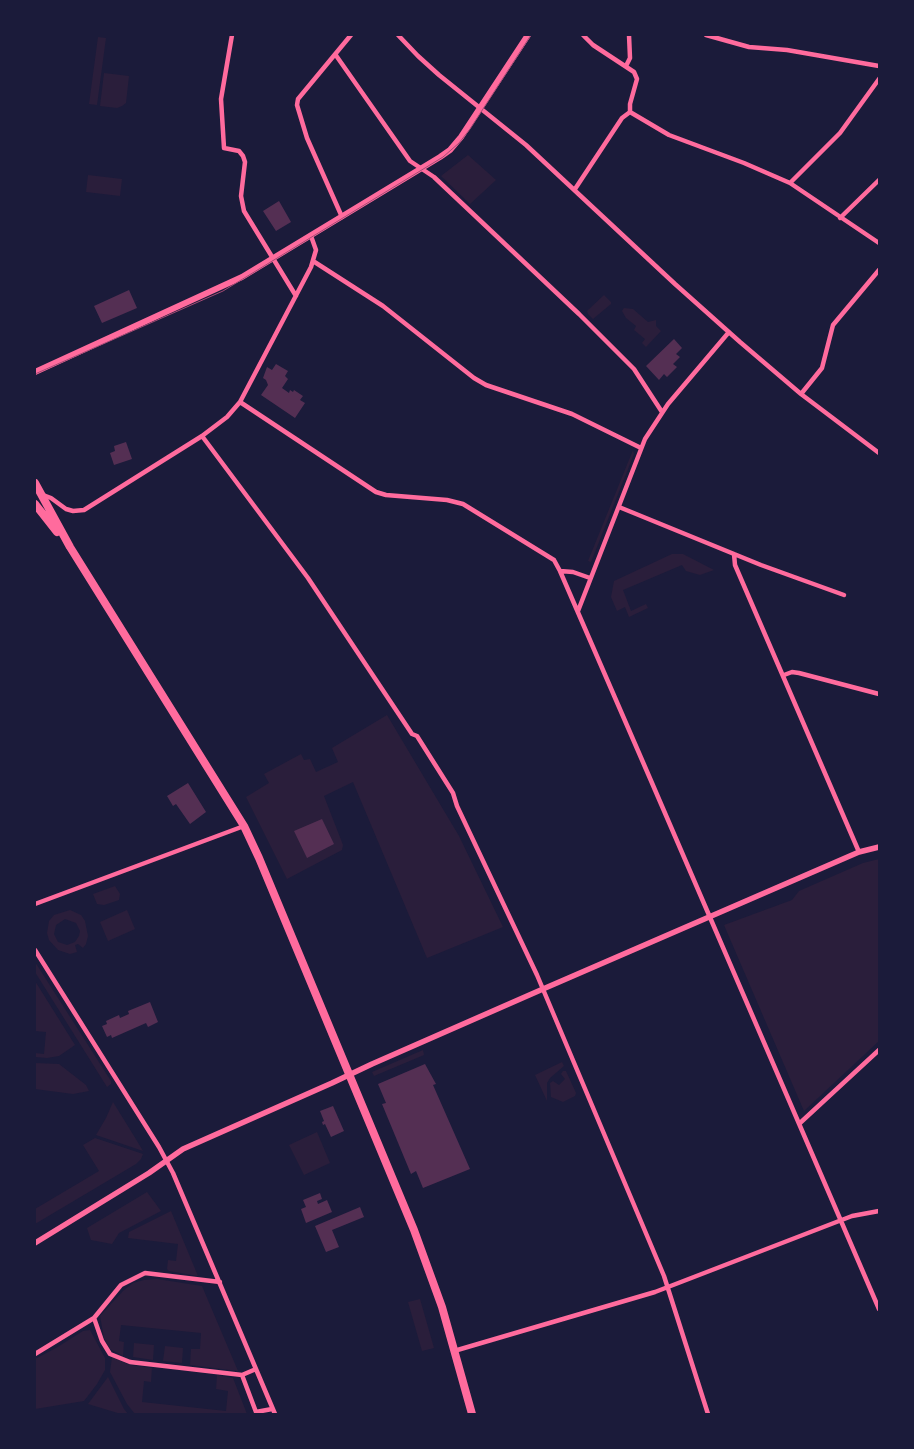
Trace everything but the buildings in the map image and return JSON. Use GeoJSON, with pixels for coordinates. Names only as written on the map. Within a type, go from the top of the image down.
{"type":"FeatureCollection","features":[{"type":"Feature","properties":{"kind":"main road"},"geometry":{"type":"LineString","coordinates":[[35,372],[221,288],[273,259],[450,150],[480,109],[528,35]]}},
{"type":"Feature","properties":{"kind":"main road"},"geometry":{"type":"LineString","coordinates":[[35,483],[70,547],[244,826],[296,943],[414,1230],[442,1307],[472,1414]]}},
{"type":"Feature","properties":{"kind":"main road"},"geometry":{"type":"LineString","coordinates":[[35,504],[70,547]]}},
{"type":"Feature","properties":{"kind":"street"},"geometry":{"type":"LineString","coordinates":[[232,35],[221,99],[224,148],[239,152],[243,156],[245,162],[241,196],[244,211],[296,296]]}},
{"type":"Feature","properties":{"kind":"street"},"geometry":{"type":"LineString","coordinates":[[342,217],[307,138],[297,106],[298,98],[350,35]]}},
{"type":"Feature","properties":{"kind":"street"},"geometry":{"type":"LineString","coordinates":[[398,35],[426,64],[526,145],[729,332],[801,394],[879,453]]}},
{"type":"Feature","properties":{"kind":"street"},"geometry":{"type":"LineString","coordinates":[[583,35],[593,45],[634,72],[637,79],[630,104],[630,112]]}},
{"type":"Feature","properties":{"kind":"street"},"geometry":{"type":"LineString","coordinates":[[626,66],[630,58],[629,35]]}},
{"type":"Feature","properties":{"kind":"street"},"geometry":{"type":"LineString","coordinates":[[706,35],[749,47],[786,50],[879,66]]}},
{"type":"Feature","properties":{"kind":"street"},"geometry":{"type":"LineString","coordinates":[[335,54],[410,161],[434,177],[580,314],[634,369],[662,412]]}},
{"type":"Feature","properties":{"kind":"street"},"geometry":{"type":"LineString","coordinates":[[790,183],[840,134],[879,79]]}},
{"type":"Feature","properties":{"kind":"street"},"geometry":{"type":"LineString","coordinates":[[575,189],[622,118],[630,112]]}},
{"type":"Feature","properties":{"kind":"street"},"geometry":{"type":"LineString","coordinates":[[630,112],[669,135],[744,163],[790,183],[879,243]]}},
{"type":"Feature","properties":{"kind":"street"},"geometry":{"type":"LineString","coordinates":[[840,218],[879,180]]}},
{"type":"Feature","properties":{"kind":"street"},"geometry":{"type":"LineString","coordinates":[[41,495],[51,498],[66,509],[73,511],[84,510],[202,436],[227,418],[240,402],[314,261],[316,250],[310,236]]}},
{"type":"Feature","properties":{"kind":"street"},"geometry":{"type":"LineString","coordinates":[[314,261],[383,306],[474,378],[486,385],[586,420],[641,448]]}},
{"type":"Feature","properties":{"kind":"street"},"geometry":{"type":"LineString","coordinates":[[801,394],[822,368],[833,325],[879,270]]}},
{"type":"Feature","properties":{"kind":"street"},"geometry":{"type":"LineString","coordinates":[[578,611],[641,448],[662,412],[729,332]]}},
{"type":"Feature","properties":{"kind":"street"},"geometry":{"type":"LineString","coordinates":[[240,402],[376,492],[386,495],[447,500],[463,504],[554,560],[578,611],[879,1309]]}},
{"type":"Feature","properties":{"kind":"street"},"geometry":{"type":"LineString","coordinates":[[202,436],[308,578],[412,734],[416,736],[454,793],[457,806],[543,989],[669,1287],[708,1414]]}},
{"type":"Feature","properties":{"kind":"street"},"geometry":{"type":"LineString","coordinates":[[619,507],[734,554],[844,595]]}},
{"type":"Feature","properties":{"kind":"street"},"geometry":{"type":"LineString","coordinates":[[734,554],[735,565],[859,852]]}},
{"type":"Feature","properties":{"kind":"street"},"geometry":{"type":"LineString","coordinates":[[560,571],[573,572],[590,578]]}},
{"type":"Feature","properties":{"kind":"street"},"geometry":{"type":"LineString","coordinates":[[784,675],[792,672],[799,673],[879,694]]}},
{"type":"Feature","properties":{"kind":"street"},"geometry":{"type":"LineString","coordinates":[[35,904],[244,826]]}},
{"type":"Feature","properties":{"kind":"street"},"geometry":{"type":"LineString","coordinates":[[35,1242],[150,1172],[184,1149],[543,989],[859,852],[879,847]]}},
{"type":"Feature","properties":{"kind":"street"},"geometry":{"type":"LineString","coordinates":[[35,950],[166,1160],[220,1282],[275,1414]]}},
{"type":"Feature","properties":{"kind":"street"},"geometry":{"type":"LineString","coordinates":[[800,1123],[879,1050]]}},
{"type":"Feature","properties":{"kind":"street"},"geometry":{"type":"LineString","coordinates":[[454,1351],[669,1287],[842,1220],[856,1215],[879,1211]]}},
{"type":"Feature","properties":{"kind":"street"},"geometry":{"type":"LineString","coordinates":[[35,1354],[94,1318],[121,1285],[146,1273],[220,1282]]}},
{"type":"Feature","properties":{"kind":"street"},"geometry":{"type":"LineString","coordinates":[[94,1318],[102,1341],[110,1354],[130,1362],[242,1374],[256,1369]]}},
{"type":"Feature","properties":{"kind":"street"},"geometry":{"type":"LineString","coordinates":[[242,1374],[256,1412],[272,1409]]}},
{"type":"Feature","properties":{"kind":"shaded area"},"geometry":{"type":"Polygon","coordinates":[[[98,37],[106,38],[97,105],[89,104],[98,37]]]}},
{"type":"Feature","properties":{"kind":"shaded area"},"geometry":{"type":"Polygon","coordinates":[[[104,73],[129,76],[126,103],[122,106],[117,108],[100,106],[104,73]]]}},
{"type":"Feature","properties":{"kind":"shaded area"},"geometry":{"type":"Polygon","coordinates":[[[468,155],[496,180],[470,204],[441,176],[468,155]]]}},
{"type":"Feature","properties":{"kind":"shaded area"},"geometry":{"type":"Polygon","coordinates":[[[88,175],[122,179],[120,196],[86,192],[88,175]]]}},
{"type":"Feature","properties":{"kind":"shaded area"},"geometry":{"type":"Polygon","coordinates":[[[604,295],[611,304],[593,319],[587,311],[604,295]]]}},
{"type":"Feature","properties":{"kind":"shaded area"},"geometry":{"type":"Polygon","coordinates":[[[624,308],[633,309],[648,322],[656,320],[656,326],[661,331],[646,347],[642,343],[645,339],[634,330],[636,326],[626,318],[622,311],[624,308]]]}},
{"type":"Feature","properties":{"kind":"shaded area"},"geometry":{"type":"Polygon","coordinates":[[[633,450],[634,454],[591,562],[588,561],[633,450]]]}},
{"type":"Feature","properties":{"kind":"shaded area"},"geometry":{"type":"Polygon","coordinates":[[[672,554],[683,554],[714,570],[700,575],[686,571],[682,565],[623,590],[631,611],[646,604],[648,608],[629,617],[625,607],[617,611],[611,597],[614,581],[672,554]]]}},
{"type":"Feature","properties":{"kind":"shaded area"},"geometry":{"type":"Polygon","coordinates":[[[387,715],[459,836],[503,927],[427,958],[353,782],[324,796],[343,845],[342,850],[287,879],[246,797],[269,783],[264,774],[301,754],[304,760],[310,759],[316,772],[338,762],[332,748],[387,715]]]}},
{"type":"Feature","properties":{"kind":"shaded area"},"geometry":{"type":"Polygon","coordinates":[[[879,859],[879,1041],[804,1111],[724,925],[792,900],[799,891],[863,863],[879,859]]]}},
{"type":"Feature","properties":{"kind":"shaded area"},"geometry":{"type":"Polygon","coordinates":[[[115,886],[120,894],[119,900],[104,905],[97,904],[93,894],[115,886]]]}},
{"type":"Feature","properties":{"kind":"shaded area"},"geometry":{"type":"Polygon","coordinates":[[[70,910],[81,915],[85,921],[88,936],[83,948],[78,944],[75,945],[77,952],[70,954],[58,950],[49,940],[47,933],[49,921],[54,915],[70,910]],[[65,919],[56,925],[54,934],[58,942],[67,945],[75,942],[80,931],[76,923],[65,919]]]}},
{"type":"Feature","properties":{"kind":"shaded area"},"geometry":{"type":"Polygon","coordinates":[[[127,910],[135,929],[108,941],[100,922],[127,910]]]}},
{"type":"Feature","properties":{"kind":"shaded area"},"geometry":{"type":"Polygon","coordinates":[[[35,962],[111,1081],[111,1084],[107,1087],[35,972],[35,962]]]}},
{"type":"Feature","properties":{"kind":"shaded area"},"geometry":{"type":"Polygon","coordinates":[[[35,981],[75,1045],[59,1056],[35,1057],[35,1053],[44,1054],[46,1032],[35,1031],[35,981]]]}},
{"type":"Feature","properties":{"kind":"shaded area"},"geometry":{"type":"Polygon","coordinates":[[[423,1050],[424,1055],[374,1076],[372,1072],[423,1050]]]}},
{"type":"Feature","properties":{"kind":"shaded area"},"geometry":{"type":"Polygon","coordinates":[[[562,1062],[564,1066],[547,1083],[547,1101],[535,1075],[562,1062]]]}},
{"type":"Feature","properties":{"kind":"shaded area"},"geometry":{"type":"Polygon","coordinates":[[[35,1063],[59,1064],[86,1085],[89,1091],[73,1094],[35,1089],[35,1063]]]}},
{"type":"Feature","properties":{"kind":"shaded area"},"geometry":{"type":"Polygon","coordinates":[[[563,1071],[566,1071],[576,1093],[575,1096],[563,1102],[551,1097],[550,1083],[553,1081],[559,1085],[565,1079],[561,1074],[563,1071]]]}},
{"type":"Feature","properties":{"kind":"shaded area"},"geometry":{"type":"Polygon","coordinates":[[[113,1102],[143,1151],[96,1135],[113,1102]]]}},
{"type":"Feature","properties":{"kind":"shaded area"},"geometry":{"type":"Polygon","coordinates":[[[317,1132],[330,1163],[304,1175],[289,1145],[317,1132]]]}},
{"type":"Feature","properties":{"kind":"shaded area"},"geometry":{"type":"Polygon","coordinates":[[[95,1138],[143,1154],[136,1164],[35,1224],[35,1209],[99,1171],[83,1145],[95,1138]]]}},
{"type":"Feature","properties":{"kind":"shaded area"},"geometry":{"type":"Polygon","coordinates":[[[147,1192],[161,1211],[119,1233],[112,1244],[91,1240],[87,1228],[147,1192]]]}},
{"type":"Feature","properties":{"kind":"shaded area"},"geometry":{"type":"Polygon","coordinates":[[[171,1211],[198,1276],[169,1271],[167,1269],[168,1260],[176,1261],[178,1244],[128,1238],[129,1232],[171,1211]]]}},
{"type":"Feature","properties":{"kind":"shaded area"},"geometry":{"type":"Polygon","coordinates":[[[157,1279],[202,1286],[238,1371],[190,1365],[191,1349],[200,1349],[201,1333],[121,1325],[119,1341],[124,1342],[123,1356],[110,1349],[104,1338],[100,1316],[133,1283],[157,1279]]]}},
{"type":"Feature","properties":{"kind":"shaded area"},"geometry":{"type":"Polygon","coordinates":[[[420,1299],[434,1348],[422,1351],[408,1302],[420,1299]]]}},
{"type":"Feature","properties":{"kind":"shaded area"},"geometry":{"type":"Polygon","coordinates":[[[90,1330],[105,1358],[105,1370],[97,1384],[84,1401],[35,1409],[35,1359],[83,1331],[90,1330]]]}},
{"type":"Feature","properties":{"kind":"shaded area"},"geometry":{"type":"Polygon","coordinates":[[[134,1343],[154,1345],[153,1360],[133,1357],[134,1343]]]}},
{"type":"Feature","properties":{"kind":"shaded area"},"geometry":{"type":"Polygon","coordinates":[[[165,1346],[183,1348],[182,1363],[163,1361],[165,1346]]]}},
{"type":"Feature","properties":{"kind":"shaded area"},"geometry":{"type":"Polygon","coordinates":[[[112,1357],[130,1365],[152,1368],[151,1382],[144,1381],[142,1402],[226,1411],[228,1391],[216,1389],[217,1375],[233,1378],[247,1414],[135,1414],[127,1404],[110,1372],[112,1357]]]}},
{"type":"Feature","properties":{"kind":"shaded area"},"geometry":{"type":"Polygon","coordinates":[[[108,1377],[128,1414],[121,1414],[88,1404],[108,1377]]]}},
{"type":"Feature","properties":{"kind":"tram line"},"geometry":{"type":"LineString","coordinates":[[35,374],[223,291],[443,157],[459,143],[470,129],[531,35]]}}]}
